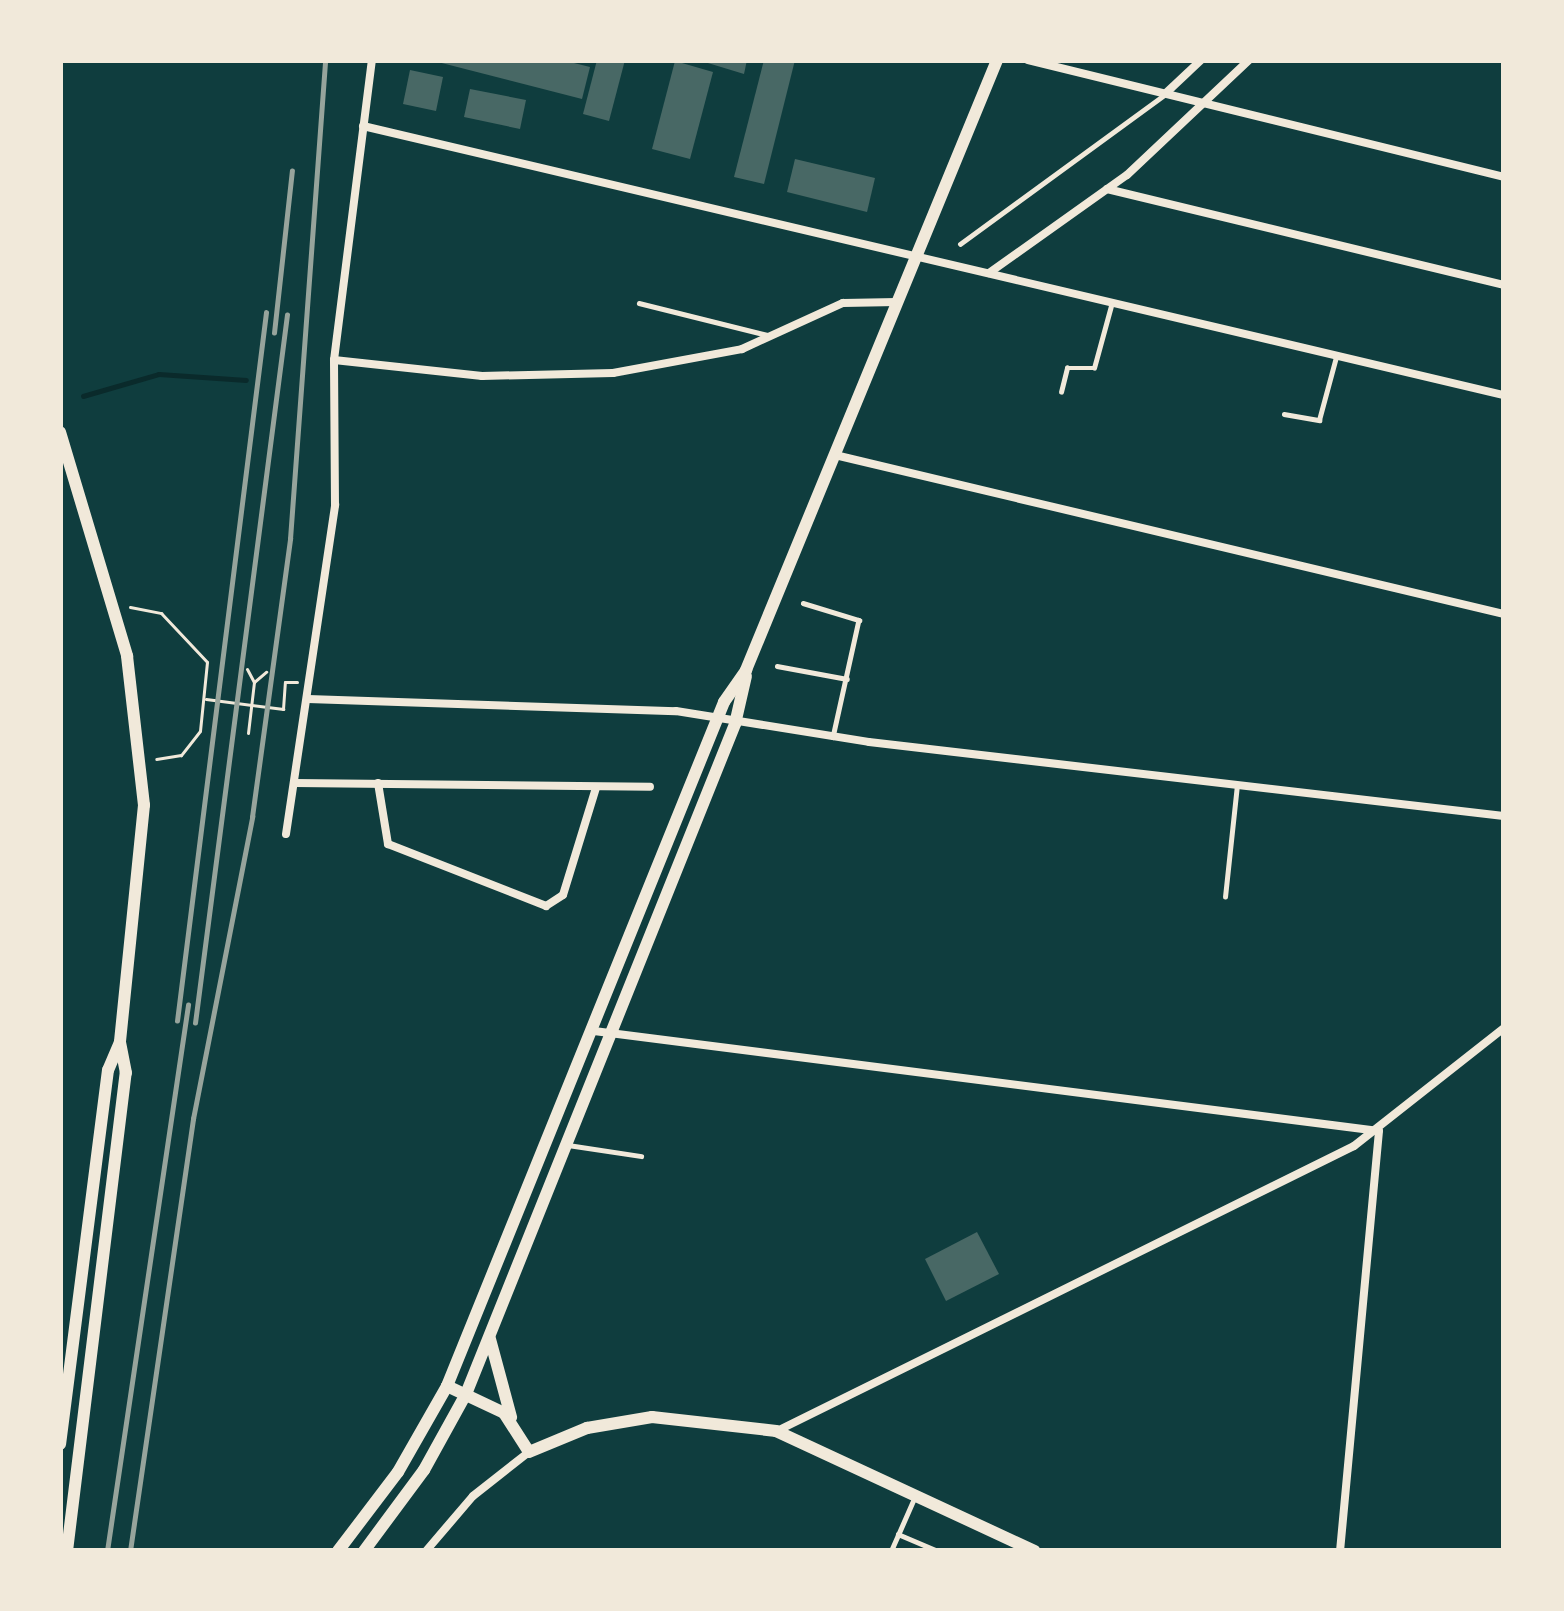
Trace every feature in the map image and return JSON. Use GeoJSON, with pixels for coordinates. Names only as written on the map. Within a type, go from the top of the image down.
{"type":"FeatureCollection","features":[{"type":"Feature","properties":{"kind":"main road"},"geometry":{"type":"LineString","coordinates":[[338,1551],[398,1472],[446,1387],[717,720],[746,670],[997,60]]}},
{"type":"Feature","properties":{"kind":"main road"},"geometry":{"type":"LineString","coordinates":[[60,432],[116,605],[141,763],[139,891],[120,1042],[108,1070],[60,1444]]}},
{"type":"Feature","properties":{"kind":"main road"},"geometry":{"type":"LineString","coordinates":[[364,1551],[424,1470],[466,1394],[735,724],[746,670]]}},
{"type":"Feature","properties":{"kind":"main road"},"geometry":{"type":"LineString","coordinates":[[67,1551],[126,1073],[120,1042]]}},
{"type":"Feature","properties":{"kind":"main road"},"geometry":{"type":"LineString","coordinates":[[489,1337],[513,1424],[529,1452],[587,1428],[652,1417],[776,1431],[1036,1551]]}},
{"type":"Feature","properties":{"kind":"main road"},"geometry":{"type":"LineString","coordinates":[[446,1387],[513,1424]]}},
{"type":"Feature","properties":{"kind":"street"},"geometry":{"type":"LineString","coordinates":[[286,834],[335,505],[334,361],[372,60]]}},
{"type":"Feature","properties":{"kind":"street"},"geometry":{"type":"LineString","coordinates":[[1028,60],[1504,177]]}},
{"type":"Feature","properties":{"kind":"street"},"geometry":{"type":"LineString","coordinates":[[1165,94],[1201,60]]}},
{"type":"Feature","properties":{"kind":"street"},"geometry":{"type":"LineString","coordinates":[[989,274],[1108,189],[1208,104],[1249,60]]}},
{"type":"Feature","properties":{"kind":"street"},"geometry":{"type":"LineString","coordinates":[[363,126],[1504,395]]}},
{"type":"Feature","properties":{"kind":"street"},"geometry":{"type":"LineString","coordinates":[[1108,189],[1504,285]]}},
{"type":"Feature","properties":{"kind":"street"},"geometry":{"type":"LineString","coordinates":[[334,361],[576,377],[656,369],[770,336],[829,307],[897,302]]}},
{"type":"Feature","properties":{"kind":"street"},"geometry":{"type":"LineString","coordinates":[[834,455],[1504,614]]}},
{"type":"Feature","properties":{"kind":"street"},"geometry":{"type":"LineString","coordinates":[[308,699],[676,711],[833,737],[1504,817]]}},
{"type":"Feature","properties":{"kind":"street"},"geometry":{"type":"LineString","coordinates":[[295,783],[650,787]]}},
{"type":"Feature","properties":{"kind":"street"},"geometry":{"type":"LineString","coordinates":[[378,783],[388,844],[546,906],[563,896],[596,788]]}},
{"type":"Feature","properties":{"kind":"street"},"geometry":{"type":"LineString","coordinates":[[776,1431],[1379,1131],[1504,1028]]}},
{"type":"Feature","properties":{"kind":"street"},"geometry":{"type":"LineString","coordinates":[[594,1031],[1379,1131]]}},
{"type":"Feature","properties":{"kind":"street"},"geometry":{"type":"LineString","coordinates":[[1340,1551],[1379,1131]]}},
{"type":"Feature","properties":{"kind":"street"},"geometry":{"type":"LineString","coordinates":[[426,1551],[472,1496],[529,1452]]}},
{"type":"Feature","properties":{"kind":"lane"},"geometry":{"type":"LineString","coordinates":[[960,244],[1165,94]]}},
{"type":"Feature","properties":{"kind":"lane"},"geometry":{"type":"LineString","coordinates":[[1061,392],[1067,368],[1094,368],[1112,302]]}},
{"type":"Feature","properties":{"kind":"lane"},"geometry":{"type":"LineString","coordinates":[[639,303],[770,336]]}},
{"type":"Feature","properties":{"kind":"lane"},"geometry":{"type":"LineString","coordinates":[[1284,414],[1319,420],[1336,355]]}},
{"type":"Feature","properties":{"kind":"lane"},"geometry":{"type":"LineString","coordinates":[[802,603],[859,620],[833,737]]}},
{"type":"Feature","properties":{"kind":"lane"},"geometry":{"type":"LineString","coordinates":[[778,666],[847,679]]}},
{"type":"Feature","properties":{"kind":"lane"},"geometry":{"type":"LineString","coordinates":[[1226,897],[1237,785]]}},
{"type":"Feature","properties":{"kind":"lane"},"geometry":{"type":"LineString","coordinates":[[568,1145],[641,1156]]}},
{"type":"Feature","properties":{"kind":"lane"},"geometry":{"type":"LineString","coordinates":[[891,1551],[916,1496]]}},
{"type":"Feature","properties":{"kind":"lane"},"geometry":{"type":"LineString","coordinates":[[898,1534],[938,1551]]}},
{"type":"Feature","properties":{"kind":"path"},"geometry":{"type":"LineString","coordinates":[[116,605],[160,613],[207,662],[200,731],[181,754],[141,763]]}},
{"type":"Feature","properties":{"kind":"path"},"geometry":{"type":"LineString","coordinates":[[247,669],[254,682],[248,734]]}},
{"type":"Feature","properties":{"kind":"path"},"geometry":{"type":"LineString","coordinates":[[254,682],[266,672]]}},
{"type":"Feature","properties":{"kind":"path"},"geometry":{"type":"LineString","coordinates":[[205,698],[283,709],[285,682]]}},
{"type":"Feature","properties":{"kind":"building"},"geometry":{"type":"Polygon","coordinates":[[[430,60],[562,60],[590,67],[582,99],[430,60]]]}},
{"type":"Feature","properties":{"kind":"building"},"geometry":{"type":"Polygon","coordinates":[[[597,60],[625,60],[609,121],[583,114],[597,60]]]}},
{"type":"Feature","properties":{"kind":"building"},"geometry":{"type":"Polygon","coordinates":[[[698,60],[747,60],[744,74],[698,60]]]}},
{"type":"Feature","properties":{"kind":"building"},"geometry":{"type":"Polygon","coordinates":[[[764,60],[795,60],[764,184],[734,177],[764,60]]]}},
{"type":"Feature","properties":{"kind":"building"},"geometry":{"type":"Polygon","coordinates":[[[675,61],[713,72],[690,159],[652,149],[675,61]]]}},
{"type":"Feature","properties":{"kind":"building"},"geometry":{"type":"Polygon","coordinates":[[[410,70],[443,77],[436,111],[403,104],[410,70]]]}},
{"type":"Feature","properties":{"kind":"building"},"geometry":{"type":"Polygon","coordinates":[[[470,89],[526,100],[520,129],[464,117],[470,89]]]}},
{"type":"Feature","properties":{"kind":"building"},"geometry":{"type":"Polygon","coordinates":[[[795,159],[875,178],[867,212],[787,192],[795,159]]]}},
{"type":"Feature","properties":{"kind":"building"},"geometry":{"type":"Polygon","coordinates":[[[977,1232],[999,1274],[946,1301],[925,1259],[977,1232]]]}},
{"type":"Feature","properties":{"kind":"waterway"},"geometry":{"type":"LineString","coordinates":[[83,396],[159,374],[246,380]]}},
{"type":"Feature","properties":{"kind":"railway"},"geometry":{"type":"LineString","coordinates":[[130,1551],[193,1119],[252,817],[290,539],[325,60]]}},
{"type":"Feature","properties":{"kind":"railway"},"geometry":{"type":"LineString","coordinates":[[274,333],[292,171]]}},
{"type":"Feature","properties":{"kind":"railway"},"geometry":{"type":"LineString","coordinates":[[177,1021],[266,313]]}},
{"type":"Feature","properties":{"kind":"railway"},"geometry":{"type":"LineString","coordinates":[[195,1023],[287,315]]}},
{"type":"Feature","properties":{"kind":"railway"},"geometry":{"type":"LineString","coordinates":[[107,1551],[188,1005]]}}]}
